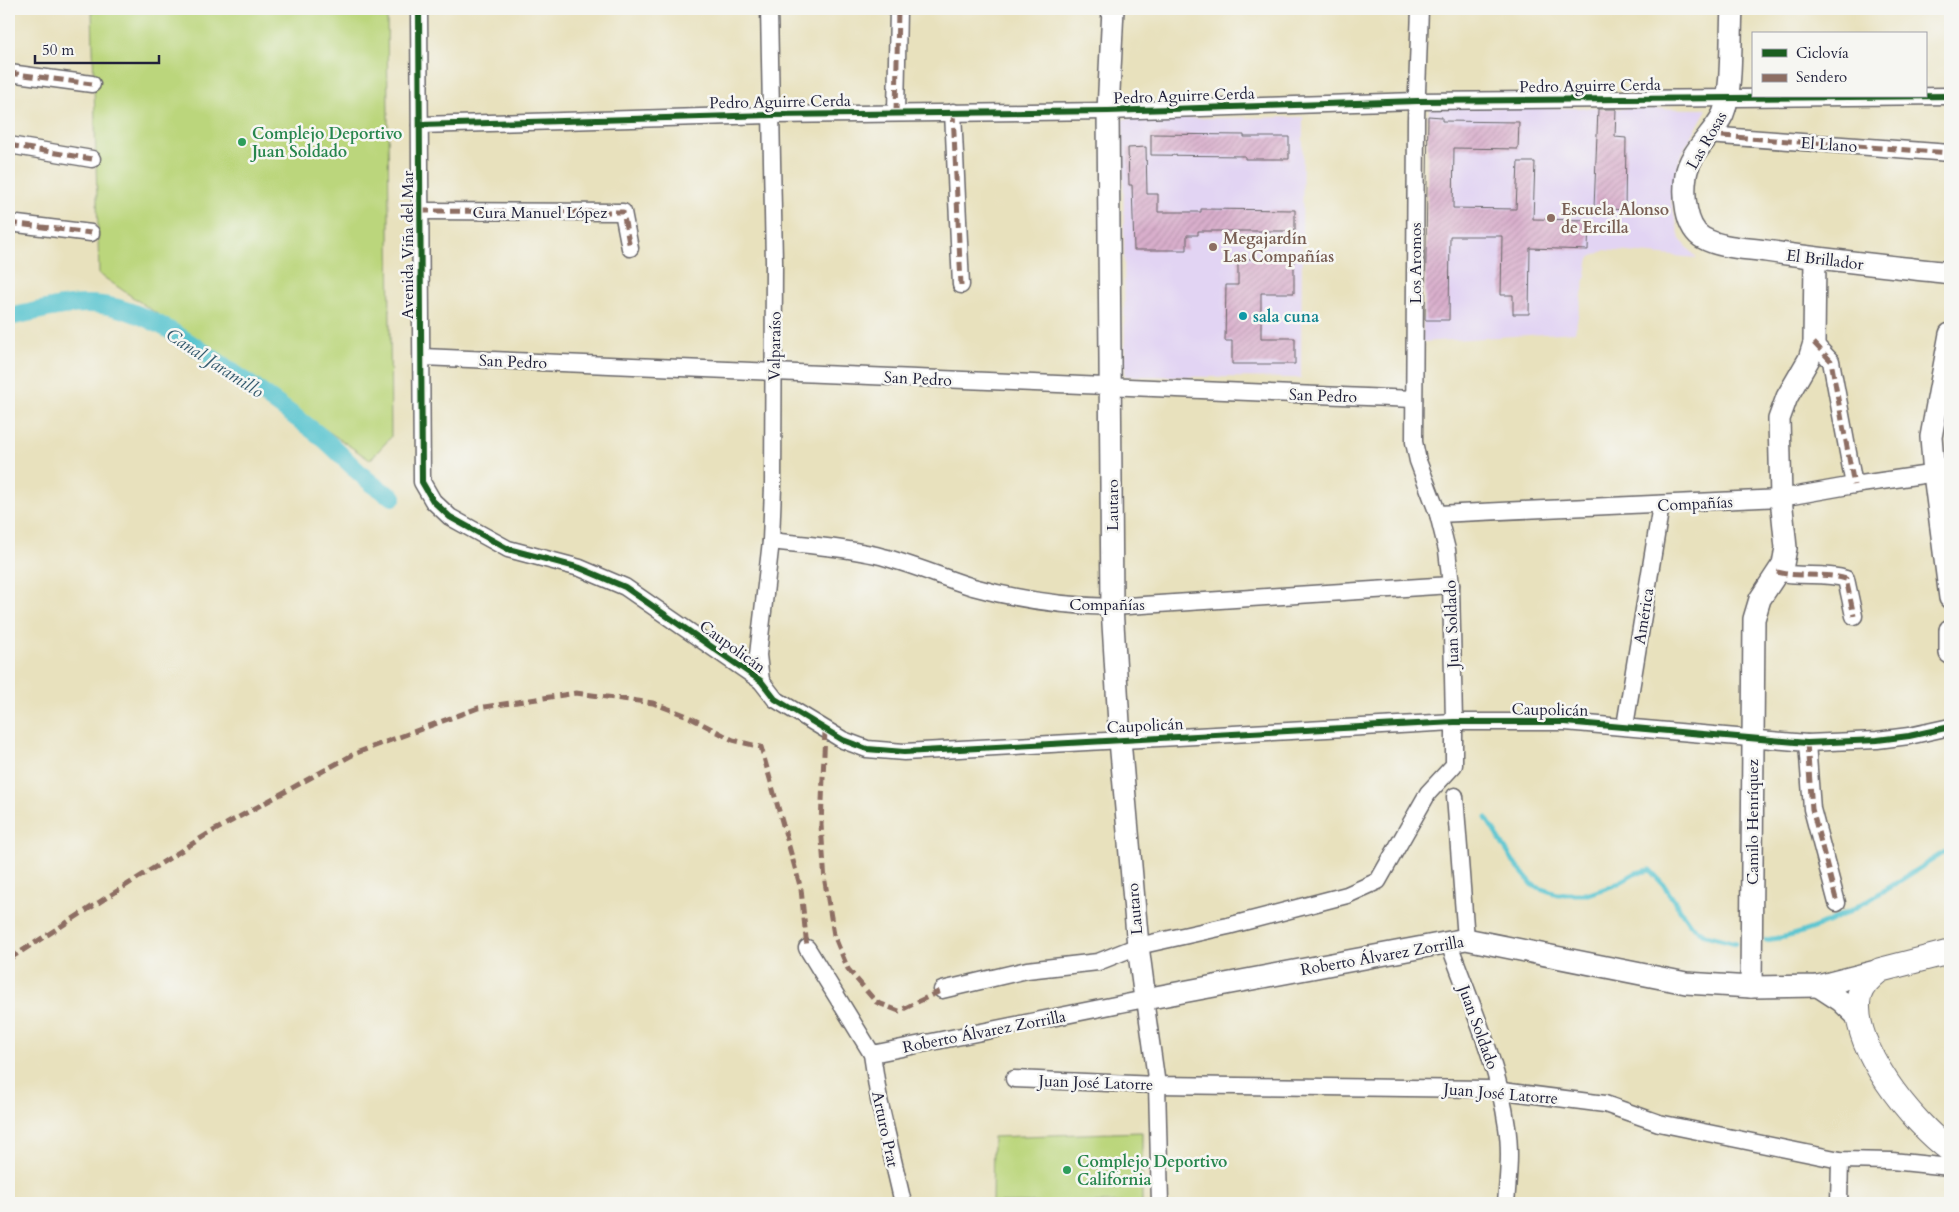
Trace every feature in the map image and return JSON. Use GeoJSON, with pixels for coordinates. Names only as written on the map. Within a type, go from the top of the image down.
{"type":"FeatureCollection","features":[{"type":"Feature","properties":{"kind":"main road","name":"Roberto Álvarez Zorrilla"},"geometry":{"type":"LineString","coordinates":[[1880,970],[1950,952]]}},
{"type":"Feature","properties":{"kind":"main road"},"geometry":{"type":"LineString","coordinates":[[1880,970],[1871,976],[1862,988],[1859,996],[1858,1017],[1871,1054],[1910,1112],[1925,1129],[1950,1150]]}},
{"type":"Feature","properties":{"kind":"street","name":"Avenida Viña del Mar"},"geometry":{"type":"LineString","coordinates":[[419,9],[422,482]]}},
{"type":"Feature","properties":{"kind":"street","name":"Valparaíso"},"geometry":{"type":"LineString","coordinates":[[761,681],[758,655],[771,542],[774,487],[774,262],[769,9]]}},
{"type":"Feature","properties":{"kind":"street"},"geometry":{"type":"LineString","coordinates":[[896,113],[898,9]]}},
{"type":"Feature","properties":{"kind":"street","name":"Lautaro"},"geometry":{"type":"LineString","coordinates":[[1114,9],[1108,111],[1112,607],[1120,740],[1138,946],[1145,999]]}},
{"type":"Feature","properties":{"kind":"street","name":"Los Aromos"},"geometry":{"type":"LineString","coordinates":[[1420,9],[1417,101],[1414,442],[1418,461],[1438,514]]}},
{"type":"Feature","properties":{"kind":"street","name":"Las Rosas"},"geometry":{"type":"LineString","coordinates":[[1702,238],[1692,227],[1687,210],[1686,175],[1694,156],[1722,115],[1728,98],[1732,9]]}},
{"type":"Feature","properties":{"kind":"street"},"geometry":{"type":"LineString","coordinates":[[9,73],[92,84]]}},
{"type":"Feature","properties":{"kind":"street","name":"Pedro Aguirre Cerda"},"geometry":{"type":"LineString","coordinates":[[1926,96],[1950,96]]}},
{"type":"Feature","properties":{"kind":"street","name":"Pedro Aguirre Cerda"},"geometry":{"type":"LineString","coordinates":[[420,125],[772,115],[1108,111],[1417,101],[1752,98]]}},
{"type":"Feature","properties":{"kind":"street"},"geometry":{"type":"LineString","coordinates":[[953,112],[961,285]]}},
{"type":"Feature","properties":{"kind":"street","name":"El Llano"},"geometry":{"type":"LineString","coordinates":[[1708,135],[1950,153]]}},
{"type":"Feature","properties":{"kind":"street"},"geometry":{"type":"LineString","coordinates":[[9,146],[92,159]]}},
{"type":"Feature","properties":{"kind":"street","name":"Cura Manuel López"},"geometry":{"type":"LineString","coordinates":[[420,211],[623,212],[630,248]]}},
{"type":"Feature","properties":{"kind":"street"},"geometry":{"type":"LineString","coordinates":[[9,223],[91,233]]}},
{"type":"Feature","properties":{"kind":"street","name":"El Brillador"},"geometry":{"type":"LineString","coordinates":[[1702,238],[1718,244],[1815,258],[1950,273]]}},
{"type":"Feature","properties":{"kind":"street","name":"Camilo Henríquez"},"geometry":{"type":"LineString","coordinates":[[1751,987],[1754,619],[1760,599],[1783,564],[1786,548],[1781,498],[1779,419],[1786,397],[1809,359],[1814,342],[1815,258]]}},
{"type":"Feature","properties":{"kind":"street"},"geometry":{"type":"LineString","coordinates":[[1950,334],[1931,437],[1942,472],[1950,598]]}},
{"type":"Feature","properties":{"kind":"street"},"geometry":{"type":"LineString","coordinates":[[1814,342],[1831,361],[1854,484]]}},
{"type":"Feature","properties":{"kind":"street","name":"San Pedro"},"geometry":{"type":"LineString","coordinates":[[422,357],[1414,399]]}},
{"type":"Feature","properties":{"kind":"street","name":"Compañías"},"geometry":{"type":"LineString","coordinates":[[1438,514],[1781,498],[1854,484],[1942,472]]}},
{"type":"Feature","properties":{"kind":"street","name":"Caupolicán"},"geometry":{"type":"LineString","coordinates":[[422,482],[433,501],[450,517],[508,549],[580,568],[624,587],[761,681],[770,694],[781,703],[825,731],[867,749],[904,752],[1454,722],[1565,722],[1807,743],[1900,737],[1950,727]]}},
{"type":"Feature","properties":{"kind":"street","name":"América"},"geometry":{"type":"LineString","coordinates":[[1625,726],[1661,505]]}},
{"type":"Feature","properties":{"kind":"street","name":"Juan Soldado"},"geometry":{"type":"LineString","coordinates":[[1138,946],[1228,926],[1347,895],[1378,881],[1428,793],[1454,765],[1450,585],[1447,550],[1438,514]]}},
{"type":"Feature","properties":{"kind":"street","name":"Compañías"},"geometry":{"type":"LineString","coordinates":[[771,542],[844,549],[875,555],[973,587],[1035,601],[1112,607],[1450,585]]}},
{"type":"Feature","properties":{"kind":"street"},"geometry":{"type":"LineString","coordinates":[[1777,572],[1792,576],[1835,576],[1846,579],[1854,616]]}},
{"type":"Feature","properties":{"kind":"street"},"geometry":{"type":"LineString","coordinates":[[1950,630],[1950,652]]}},
{"type":"Feature","properties":{"kind":"street"},"geometry":{"type":"LineString","coordinates":[[1807,743],[1812,808],[1838,903]]}},
{"type":"Feature","properties":{"kind":"street","name":"Juan Soldado"},"geometry":{"type":"LineString","coordinates":[[1455,796],[1457,940],[1501,1090],[1508,1128],[1509,1160],[1506,1203]]}},
{"type":"Feature","properties":{"kind":"street","name":"Roberto Álvarez Zorrilla"},"geometry":{"type":"LineString","coordinates":[[872,1054],[1145,999],[1457,940],[1530,950],[1686,983],[1751,987],[1818,986],[1880,970]]}},
{"type":"Feature","properties":{"kind":"street"},"geometry":{"type":"LineString","coordinates":[[942,990],[1027,970],[1098,962],[1138,946]]}},
{"type":"Feature","properties":{"kind":"street"},"geometry":{"type":"LineString","coordinates":[[807,948],[872,1054]]}},
{"type":"Feature","properties":{"kind":"street"},"geometry":{"type":"LineString","coordinates":[[1818,986],[1841,1001],[1858,1017]]}},
{"type":"Feature","properties":{"kind":"street"},"geometry":{"type":"LineString","coordinates":[[1145,999],[1157,1085],[1160,1203]]}},
{"type":"Feature","properties":{"kind":"street","name":"Arturo Prat"},"geometry":{"type":"LineString","coordinates":[[872,1054],[879,1100],[903,1203]]}},
{"type":"Feature","properties":{"kind":"street","name":"Juan José Latorre"},"geometry":{"type":"LineString","coordinates":[[1014,1079],[1157,1085],[1467,1088],[1501,1090],[1605,1104],[1659,1123],[1840,1160],[1892,1161],[1950,1167]]}},
{"type":"Feature","properties":{"kind":"street"},"geometry":{"type":"LineString","coordinates":[[1840,1160],[1840,1203]]}},
{"type":"Feature","properties":{"kind":"shaded area","name":"Escuela Alonso de Ercilla"},"geometry":{"type":"Polygon","coordinates":[[[1430,107],[1707,109],[1680,157],[1671,200],[1680,239],[1697,258],[1605,250],[1589,258],[1575,332],[1422,342],[1427,236],[1428,116],[1430,107]]]}},
{"type":"Feature","properties":{"kind":"shaded area","name":"Megajardín Las Compañías"},"geometry":{"type":"Polygon","coordinates":[[[1303,117],[1301,378],[1125,376],[1123,119],[1303,117]]]}},
{"type":"Feature","properties":{"kind":"green space","name":"Complejo Deportivo Juan Soldado"},"geometry":{"type":"Polygon","coordinates":[[[92,9],[387,9],[391,437],[370,460],[99,274],[92,9]]]}},
{"type":"Feature","properties":{"kind":"green space","name":"Complejo Deportivo California"},"geometry":{"type":"Polygon","coordinates":[[[1142,1132],[1142,1203],[992,1203],[993,1137],[1142,1132]]]}},
{"type":"Feature","properties":{"kind":"building"},"geometry":{"type":"Polygon","coordinates":[[[1598,109],[1616,109],[1615,137],[1626,138],[1625,210],[1594,208],[1598,109]]]}},
{"type":"Feature","properties":{"kind":"building"},"geometry":{"type":"Polygon","coordinates":[[[1428,116],[1442,117],[1442,121],[1519,122],[1518,149],[1454,148],[1453,208],[1516,209],[1518,162],[1535,162],[1533,219],[1589,220],[1588,250],[1530,248],[1529,314],[1513,314],[1513,295],[1501,295],[1502,236],[1450,236],[1449,320],[1425,320],[1428,116]]]}},
{"type":"Feature","properties":{"kind":"building"},"geometry":{"type":"Polygon","coordinates":[[[1151,134],[1289,137],[1289,159],[1245,159],[1245,156],[1151,155],[1151,134]]]}},
{"type":"Feature","properties":{"kind":"building"},"geometry":{"type":"Polygon","coordinates":[[[1146,147],[1147,194],[1158,194],[1158,212],[1201,212],[1201,209],[1295,210],[1295,231],[1198,231],[1198,235],[1187,235],[1187,250],[1134,250],[1132,185],[1129,185],[1128,148],[1146,147]]]}},
{"type":"Feature","properties":{"kind":"building","name":"sala cuna"},"geometry":{"type":"Polygon","coordinates":[[[1238,259],[1294,259],[1294,293],[1261,293],[1261,338],[1295,338],[1295,364],[1232,364],[1232,341],[1225,341],[1226,285],[1238,285],[1238,259]]]}},
{"type":"Feature","properties":{"kind":"waterway","name":"Canal Jaramillo"},"geometry":{"type":"LineString","coordinates":[[9,317],[55,307],[90,304],[120,309],[155,322],[205,353],[291,414],[324,439],[365,478],[393,497]]}},
{"type":"Feature","properties":{"kind":"waterway"},"geometry":{"type":"LineString","coordinates":[[1486,818],[1515,864],[1534,886],[1557,894],[1589,894],[1615,885],[1636,873],[1650,870],[1663,884],[1689,923],[1705,935],[1736,943]]}},
{"type":"Feature","properties":{"kind":"waterway"},"geometry":{"type":"LineString","coordinates":[[1766,940],[1791,935],[1838,917],[1950,849]]}},
{"type":"Feature","properties":{"kind":"marked path"},"geometry":{"type":"LineString","coordinates":[[896,113],[898,9]]}},
{"type":"Feature","properties":{"kind":"marked path"},"geometry":{"type":"LineString","coordinates":[[9,73],[92,84]]}},
{"type":"Feature","properties":{"kind":"marked path"},"geometry":{"type":"LineString","coordinates":[[953,112],[961,285]]}},
{"type":"Feature","properties":{"kind":"marked path"},"geometry":{"type":"LineString","coordinates":[[1707,135],[1950,153]]}},
{"type":"Feature","properties":{"kind":"marked path"},"geometry":{"type":"LineString","coordinates":[[9,145],[92,159]]}},
{"type":"Feature","properties":{"kind":"marked path"},"geometry":{"type":"LineString","coordinates":[[420,211],[623,212],[630,248]]}},
{"type":"Feature","properties":{"kind":"marked path"},"geometry":{"type":"LineString","coordinates":[[9,223],[91,233]]}},
{"type":"Feature","properties":{"kind":"marked path"},"geometry":{"type":"LineString","coordinates":[[1814,343],[1831,361],[1854,485]]}},
{"type":"Feature","properties":{"kind":"marked path"},"geometry":{"type":"LineString","coordinates":[[1777,572],[1846,579],[1854,616]]}},
{"type":"Feature","properties":{"kind":"marked path"},"geometry":{"type":"LineString","coordinates":[[9,959],[206,835],[356,753],[478,708],[576,693],[653,703],[685,715],[733,740],[761,747],[801,889],[807,948]]}},
{"type":"Feature","properties":{"kind":"marked path"},"geometry":{"type":"LineString","coordinates":[[825,731],[821,825],[825,882],[834,935],[848,969],[876,1002],[899,1011],[942,990]]}},
{"type":"Feature","properties":{"kind":"marked path"},"geometry":{"type":"LineString","coordinates":[[1807,743],[1812,809],[1837,903]]}},
{"type":"Feature","properties":{"kind":"cycle path"},"geometry":{"type":"LineString","coordinates":[[419,9],[422,482],[433,501],[450,517],[508,549],[580,568],[625,587],[761,681],[775,699],[843,740],[867,749],[904,752],[1454,722],[1565,722],[1807,743],[1877,740],[1909,736],[1950,727]]}},
{"type":"Feature","properties":{"kind":"cycle path"},"geometry":{"type":"LineString","coordinates":[[1926,96],[1950,96]]}},
{"type":"Feature","properties":{"kind":"cycle path"},"geometry":{"type":"LineString","coordinates":[[420,125],[772,115],[1108,111],[1417,101],[1752,98]]}},
{"type":"Feature","properties":{"kind":"place","name":"Complejo Deportivo Juan Soldado"},"geometry":{"type":"Point","coordinates":[242,142]}},
{"type":"Feature","properties":{"kind":"place","name":"Escuela Alonso de Ercilla"},"geometry":{"type":"Point","coordinates":[1551,218]}},
{"type":"Feature","properties":{"kind":"place","name":"Megajardín Las Compañías"},"geometry":{"type":"Point","coordinates":[1213,247]}},
{"type":"Feature","properties":{"kind":"place","name":"sala cuna"},"geometry":{"type":"Point","coordinates":[1243,316]}},
{"type":"Feature","properties":{"kind":"place","name":"Complejo Deportivo California"},"geometry":{"type":"Point","coordinates":[1067,1170]}}]}
